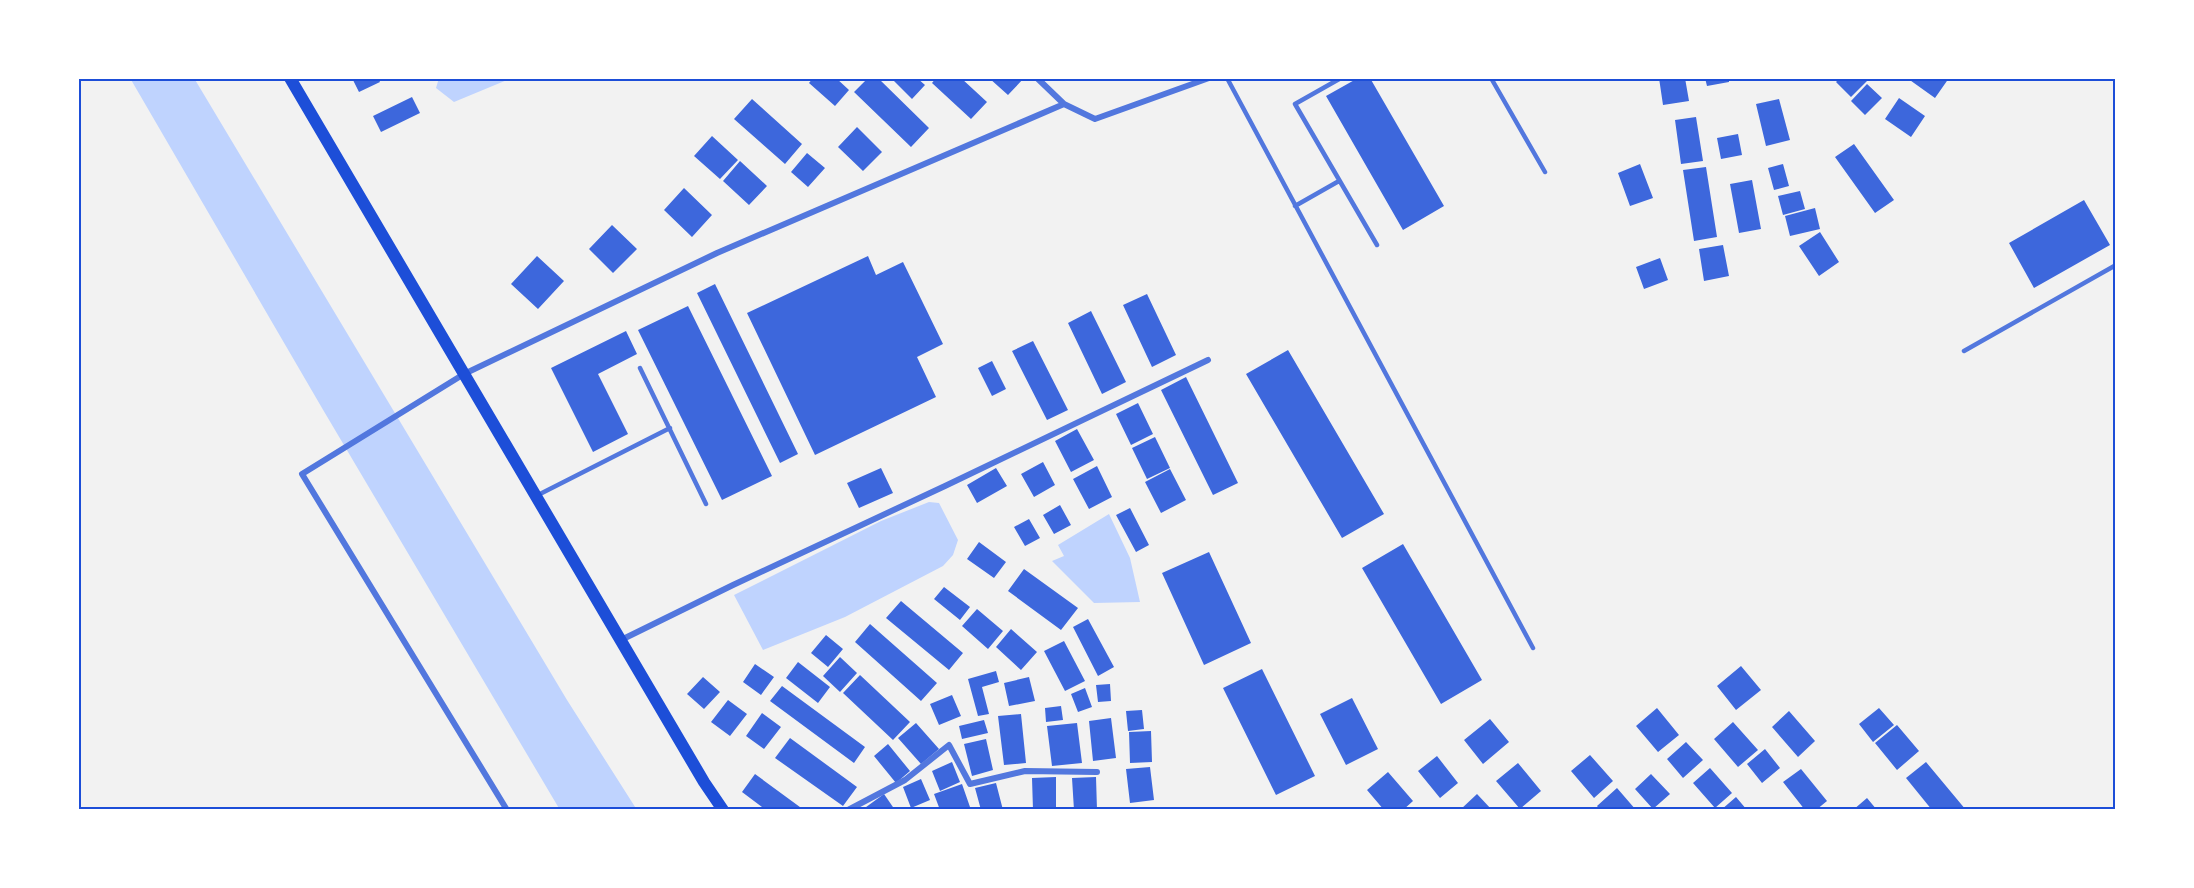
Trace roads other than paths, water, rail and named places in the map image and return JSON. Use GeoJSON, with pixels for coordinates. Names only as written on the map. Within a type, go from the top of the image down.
{"type":"FeatureCollection","features":[{"type":"Feature","properties":{"kind":"main road"},"geometry":{"type":"LineString","coordinates":[[290,78],[704,782],[723,810]]}},
{"type":"Feature","properties":{"kind":"street"},"geometry":{"type":"LineString","coordinates":[[1038,78],[1064,104],[1095,119],[1209,78]]}},
{"type":"Feature","properties":{"kind":"street"},"geometry":{"type":"LineString","coordinates":[[507,810],[302,474],[464,374],[717,253],[1064,104]]}},
{"type":"Feature","properties":{"kind":"street"},"geometry":{"type":"LineString","coordinates":[[621,640],[1208,360]]}},
{"type":"Feature","properties":{"kind":"street"},"geometry":{"type":"LineString","coordinates":[[848,810],[905,780],[949,745],[970,784],[1025,771],[1097,772]]}},
{"type":"Feature","properties":{"kind":"lane"},"geometry":{"type":"LineString","coordinates":[[1227,78],[1533,648]]}},
{"type":"Feature","properties":{"kind":"lane"},"geometry":{"type":"LineString","coordinates":[[1341,78],[1295,104],[1377,245]]}},
{"type":"Feature","properties":{"kind":"lane"},"geometry":{"type":"LineString","coordinates":[[1491,78],[1545,172]]}},
{"type":"Feature","properties":{"kind":"lane"},"geometry":{"type":"LineString","coordinates":[[1295,206],[1339,181]]}},
{"type":"Feature","properties":{"kind":"lane"},"geometry":{"type":"LineString","coordinates":[[1964,351],[2116,266]]}},
{"type":"Feature","properties":{"kind":"lane"},"geometry":{"type":"LineString","coordinates":[[640,368],[706,504]]}},
{"type":"Feature","properties":{"kind":"lane"},"geometry":{"type":"LineString","coordinates":[[536,496],[669,428]]}},
{"type":"Feature","properties":{"kind":"water"},"geometry":{"type":"Polygon","coordinates":[[[130,78],[194,78],[567,700],[637,810],[560,810],[130,78]]]}},
{"type":"Feature","properties":{"kind":"water"},"geometry":{"type":"Polygon","coordinates":[[[439,78],[512,78],[454,102],[436,88],[439,78]]]}},
{"type":"Feature","properties":{"kind":"water"},"geometry":{"type":"Polygon","coordinates":[[[929,502],[939,503],[958,540],[953,555],[943,566],[845,617],[763,650],[734,595],[881,521],[929,502]]]}},
{"type":"Feature","properties":{"kind":"water"},"geometry":{"type":"Polygon","coordinates":[[[1109,514],[1130,558],[1140,602],[1094,603],[1052,561],[1064,556],[1058,545],[1109,514]]]}}]}
